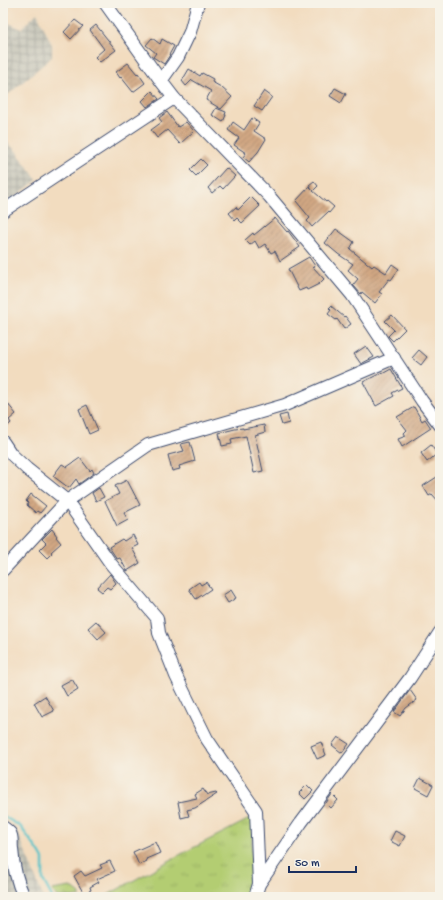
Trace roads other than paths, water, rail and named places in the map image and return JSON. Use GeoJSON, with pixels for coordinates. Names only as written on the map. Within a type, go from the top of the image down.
{"type":"FeatureCollection","features":[{"type":"Feature","properties":{"kind":"street"},"geometry":{"type":"LineString","coordinates":[[105,3],[174,98],[269,196],[352,295],[422,401],[440,425]]}},
{"type":"Feature","properties":{"kind":"street"},"geometry":{"type":"LineString","coordinates":[[161,81],[178,57],[190,32],[198,3]]}},
{"type":"Feature","properties":{"kind":"street"},"geometry":{"type":"LineString","coordinates":[[3,211],[174,98]]}},
{"type":"Feature","properties":{"kind":"street"},"geometry":{"type":"LineString","coordinates":[[3,570],[67,501],[148,445],[285,406],[394,358]]}},
{"type":"Feature","properties":{"kind":"street"},"geometry":{"type":"LineString","coordinates":[[3,442],[11,454],[27,469],[67,501],[110,564],[157,618],[159,633],[176,676],[207,739],[256,811],[258,884],[255,897]]}},
{"type":"Feature","properties":{"kind":"street"},"geometry":{"type":"LineString","coordinates":[[258,884],[301,822],[410,678],[440,632]]}},
{"type":"Feature","properties":{"kind":"street"},"geometry":{"type":"LineString","coordinates":[[3,827],[11,834],[15,871],[24,897]]}},
{"type":"Feature","properties":{"kind":"waterway"},"geometry":{"type":"LineString","coordinates":[[3,816],[20,826],[39,852],[43,859],[43,880],[52,897]]}}]}
